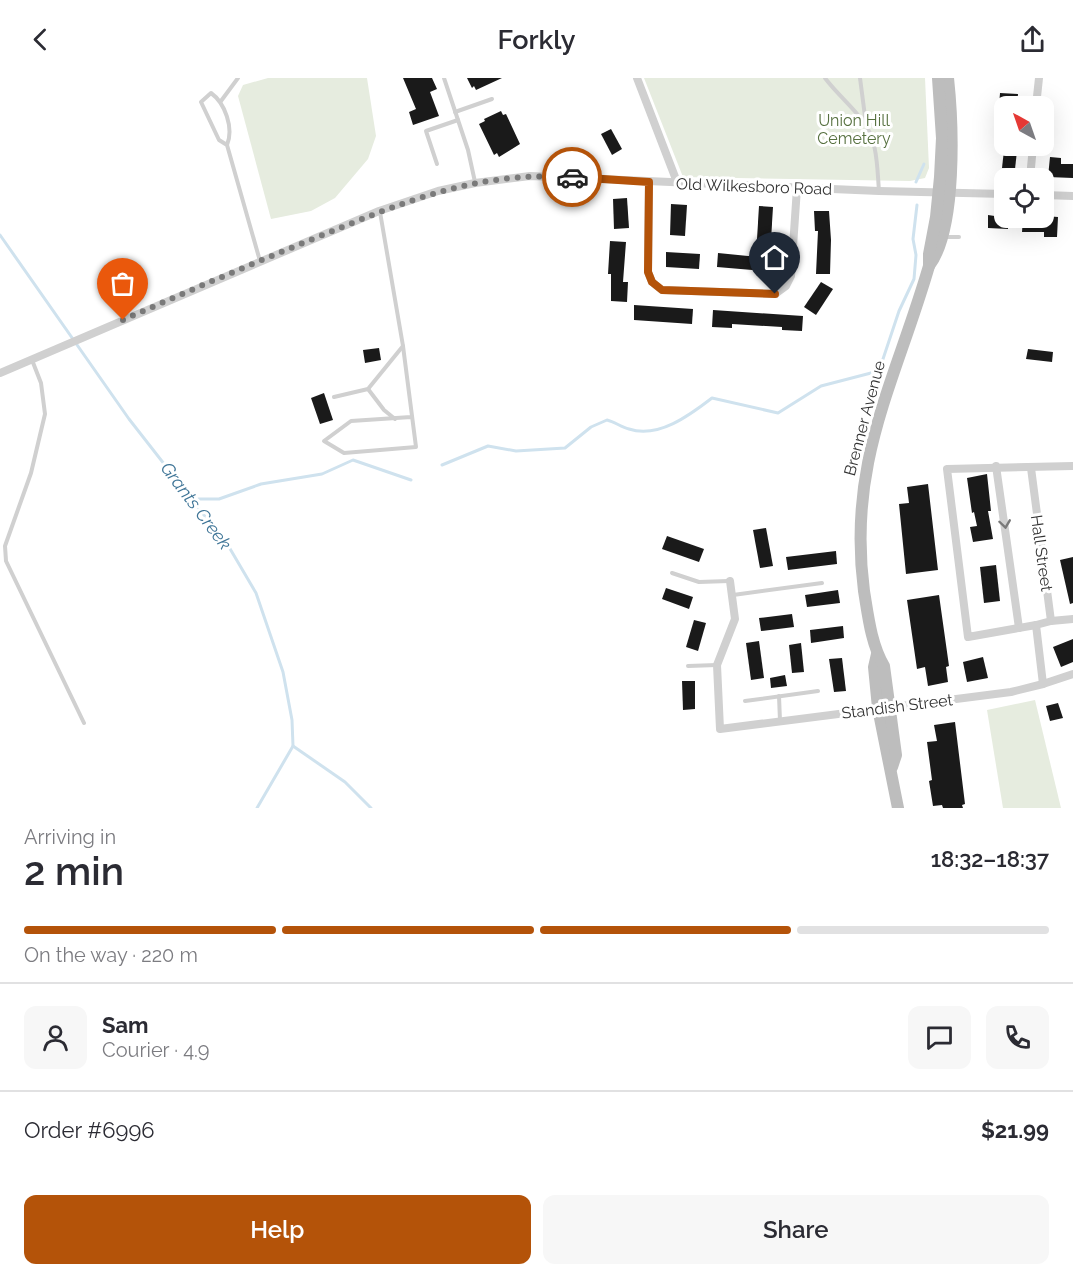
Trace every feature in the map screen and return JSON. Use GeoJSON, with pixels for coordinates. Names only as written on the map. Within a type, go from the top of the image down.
{"type":"FeatureCollection","features":[{"type":"Feature","properties":{"kind":"street"},"geometry":{"type":"LineString","coordinates":[[637,78],[677,182]]}},
{"type":"Feature","properties":{"kind":"street","name":"Brenner Avenue"},"geometry":{"type":"LineString","coordinates":[[929,266],[936,217],[944,192],[938,78]]}},
{"type":"Feature","properties":{"kind":"street","name":"Brenner Avenue"},"geometry":{"type":"LineString","coordinates":[[898,808],[892,767],[886,754],[884,708],[874,667],[877,654],[860,560],[860,517],[864,473],[888,385],[929,266],[937,255],[941,237],[944,192],[952,135],[948,78]]}},
{"type":"Feature","properties":{"kind":"street"},"geometry":{"type":"LineString","coordinates":[[1037,96],[1039,78]]}},
{"type":"Feature","properties":{"kind":"street","name":"Old Wilkesboro Road"},"geometry":{"type":"LineString","coordinates":[[0,373],[380,212],[438,191],[475,183],[530,177],[994,194]]}},
{"type":"Feature","properties":{"kind":"street"},"geometry":{"type":"LineString","coordinates":[[649,182],[648,272],[652,282],[662,290],[775,294],[786,286],[791,276],[797,188]]}},
{"type":"Feature","properties":{"kind":"street"},"geometry":{"type":"LineString","coordinates":[[1054,195],[1073,196]]}},
{"type":"Feature","properties":{"kind":"street"},"geometry":{"type":"LineString","coordinates":[[1073,466],[1031,468],[996,466],[947,469],[968,637],[1073,619]]}},
{"type":"Feature","properties":{"kind":"street"},"geometry":{"type":"LineString","coordinates":[[996,466],[1019,628]]}},
{"type":"Feature","properties":{"kind":"street","name":"Hall Street"},"geometry":{"type":"LineString","coordinates":[[1031,468],[1051,621]]}},
{"type":"Feature","properties":{"kind":"street"},"geometry":{"type":"LineString","coordinates":[[717,665],[735,619],[730,581]]}},
{"type":"Feature","properties":{"kind":"street"},"geometry":{"type":"LineString","coordinates":[[1036,626],[1043,684]]}},
{"type":"Feature","properties":{"kind":"street","name":"Standish Street"},"geometry":{"type":"LineString","coordinates":[[717,665],[720,729],[1011,692],[1073,674]]}},
{"type":"Feature","properties":{"kind":"lane"},"geometry":{"type":"LineString","coordinates":[[221,101],[238,78]]}},
{"type":"Feature","properties":{"kind":"lane"},"geometry":{"type":"LineString","coordinates":[[444,78],[475,183]]}},
{"type":"Feature","properties":{"kind":"lane"},"geometry":{"type":"LineString","coordinates":[[825,78],[836,94],[866,125]]}},
{"type":"Feature","properties":{"kind":"lane"},"geometry":{"type":"LineString","coordinates":[[860,78],[866,125],[875,149],[879,191]]}},
{"type":"Feature","properties":{"kind":"lane"},"geometry":{"type":"LineString","coordinates":[[227,145],[219,140],[201,102],[211,93],[221,101],[231,135],[227,145],[260,261]]}},
{"type":"Feature","properties":{"kind":"lane"},"geometry":{"type":"LineString","coordinates":[[455,112],[492,99]]}},
{"type":"Feature","properties":{"kind":"lane"},"geometry":{"type":"LineString","coordinates":[[437,164],[426,131],[458,120]]}},
{"type":"Feature","properties":{"kind":"lane"},"geometry":{"type":"LineString","coordinates":[[380,212],[403,346],[411,417],[417,447],[344,453],[324,441],[351,420],[411,417]]}},
{"type":"Feature","properties":{"kind":"lane"},"geometry":{"type":"LineString","coordinates":[[941,237],[959,237]]}},
{"type":"Feature","properties":{"kind":"lane"},"geometry":{"type":"LineString","coordinates":[[334,397],[368,389],[403,346]]}},
{"type":"Feature","properties":{"kind":"lane"},"geometry":{"type":"LineString","coordinates":[[32,359],[41,383],[45,414],[32,473],[5,546],[6,561],[84,723]]}},
{"type":"Feature","properties":{"kind":"lane"},"geometry":{"type":"LineString","coordinates":[[368,389],[384,410],[396,419]]}},
{"type":"Feature","properties":{"kind":"lane"},"geometry":{"type":"LineString","coordinates":[[672,573],[699,582],[730,581]]}},
{"type":"Feature","properties":{"kind":"lane"},"geometry":{"type":"LineString","coordinates":[[732,595],[822,583]]}},
{"type":"Feature","properties":{"kind":"lane"},"geometry":{"type":"LineString","coordinates":[[688,666],[717,665]]}},
{"type":"Feature","properties":{"kind":"lane"},"geometry":{"type":"LineString","coordinates":[[745,701],[818,691]]}},
{"type":"Feature","properties":{"kind":"lane"},"geometry":{"type":"LineString","coordinates":[[779,696],[780,722]]}},
{"type":"Feature","properties":{"kind":"green space"},"geometry":{"type":"Polygon","coordinates":[[[268,78],[367,78],[376,136],[368,159],[335,198],[311,211],[271,219],[238,96],[243,85],[268,78]]]}},
{"type":"Feature","properties":{"kind":"green space","name":"Union Hill Cemetery"},"geometry":{"type":"Polygon","coordinates":[[[644,78],[925,78],[929,168],[925,178],[910,181],[683,177],[644,78]]]}},
{"type":"Feature","properties":{"kind":"green space"},"geometry":{"type":"Polygon","coordinates":[[[1035,700],[1061,808],[1003,808],[987,710],[1035,700]]]}},
{"type":"Feature","properties":{"kind":"building"},"geometry":{"type":"Polygon","coordinates":[[[403,78],[432,78],[437,89],[430,92],[439,116],[413,125],[409,112],[416,109],[403,78]]]}},
{"type":"Feature","properties":{"kind":"building"},"geometry":{"type":"Polygon","coordinates":[[[467,78],[502,78],[476,90],[474,86],[472,88],[467,78]]]}},
{"type":"Feature","properties":{"kind":"building"},"geometry":{"type":"Polygon","coordinates":[[[1000,93],[1018,94],[1018,96],[1000,96],[1000,93]]]}},
{"type":"Feature","properties":{"kind":"building"},"geometry":{"type":"Polygon","coordinates":[[[501,111],[503,115],[506,114],[520,144],[499,157],[497,153],[494,155],[479,124],[501,111]]]}},
{"type":"Feature","properties":{"kind":"building"},"geometry":{"type":"Polygon","coordinates":[[[611,129],[622,149],[612,155],[601,134],[611,129]]]}},
{"type":"Feature","properties":{"kind":"building"},"geometry":{"type":"Polygon","coordinates":[[[1003,156],[1016,156],[1015,168],[1002,168],[1003,156]]]}},
{"type":"Feature","properties":{"kind":"building"},"geometry":{"type":"Polygon","coordinates":[[[1050,157],[1061,158],[1061,164],[1073,164],[1073,178],[1054,177],[1054,168],[1049,168],[1050,157]]]}},
{"type":"Feature","properties":{"kind":"building"},"geometry":{"type":"Polygon","coordinates":[[[627,198],[629,228],[614,229],[613,199],[627,198]]]}},
{"type":"Feature","properties":{"kind":"building"},"geometry":{"type":"Polygon","coordinates":[[[671,204],[687,205],[685,236],[670,235],[671,204]]]}},
{"type":"Feature","properties":{"kind":"building"},"geometry":{"type":"Polygon","coordinates":[[[759,206],[773,207],[771,240],[757,239],[759,206]]]}},
{"type":"Feature","properties":{"kind":"building"},"geometry":{"type":"Polygon","coordinates":[[[814,211],[829,211],[830,274],[816,274],[818,231],[815,231],[814,211]]]}},
{"type":"Feature","properties":{"kind":"building"},"geometry":{"type":"Polygon","coordinates":[[[988,215],[994,216],[994,228],[1008,229],[988,228],[988,215]]]}},
{"type":"Feature","properties":{"kind":"building"},"geometry":{"type":"Polygon","coordinates":[[[1054,217],[1058,217],[1057,237],[1044,237],[1044,232],[1022,232],[1022,228],[1054,228],[1054,217]]]}},
{"type":"Feature","properties":{"kind":"building"},"geometry":{"type":"Polygon","coordinates":[[[610,241],[626,242],[623,282],[628,282],[627,302],[611,301],[611,274],[608,274],[610,241]]]}},
{"type":"Feature","properties":{"kind":"building"},"geometry":{"type":"Polygon","coordinates":[[[666,252],[700,254],[699,269],[666,267],[666,252]]]}},
{"type":"Feature","properties":{"kind":"building"},"geometry":{"type":"Polygon","coordinates":[[[718,253],[774,256],[774,272],[717,267],[718,253]]]}},
{"type":"Feature","properties":{"kind":"building"},"geometry":{"type":"Polygon","coordinates":[[[821,282],[833,289],[816,315],[804,307],[821,282]]]}},
{"type":"Feature","properties":{"kind":"building"},"geometry":{"type":"Polygon","coordinates":[[[634,305],[693,309],[692,324],[634,320],[634,305]]]}},
{"type":"Feature","properties":{"kind":"building"},"geometry":{"type":"Polygon","coordinates":[[[713,310],[803,316],[802,331],[782,330],[782,327],[732,324],[732,328],[712,327],[713,310]]]}},
{"type":"Feature","properties":{"kind":"building"},"geometry":{"type":"Polygon","coordinates":[[[379,348],[381,360],[365,363],[363,350],[379,348]]]}},
{"type":"Feature","properties":{"kind":"building"},"geometry":{"type":"Polygon","coordinates":[[[1028,349],[1053,352],[1052,362],[1026,359],[1028,349]]]}},
{"type":"Feature","properties":{"kind":"building"},"geometry":{"type":"Polygon","coordinates":[[[324,393],[333,420],[320,424],[311,398],[324,393]]]}},
{"type":"Feature","properties":{"kind":"building"},"geometry":{"type":"Polygon","coordinates":[[[987,474],[991,511],[988,511],[993,539],[973,542],[970,527],[977,526],[974,512],[972,513],[967,478],[987,474]]]}},
{"type":"Feature","properties":{"kind":"building"},"geometry":{"type":"Polygon","coordinates":[[[928,484],[938,570],[906,574],[899,504],[909,503],[907,487],[928,484]]]}},
{"type":"Feature","properties":{"kind":"building"},"geometry":{"type":"Polygon","coordinates":[[[766,528],[773,566],[760,568],[753,530],[766,528]]]}},
{"type":"Feature","properties":{"kind":"building"},"geometry":{"type":"Polygon","coordinates":[[[667,536],[704,549],[699,562],[662,549],[667,536]]]}},
{"type":"Feature","properties":{"kind":"building"},"geometry":{"type":"Polygon","coordinates":[[[836,551],[837,564],[788,570],[786,557],[836,551]]]}},
{"type":"Feature","properties":{"kind":"building"},"geometry":{"type":"Polygon","coordinates":[[[1073,557],[1073,603],[1070,604],[1060,560],[1073,557]]]}},
{"type":"Feature","properties":{"kind":"building"},"geometry":{"type":"Polygon","coordinates":[[[996,565],[1000,601],[984,603],[980,567],[996,565]]]}},
{"type":"Feature","properties":{"kind":"building"},"geometry":{"type":"Polygon","coordinates":[[[666,588],[693,597],[689,609],[662,599],[666,588]]]}},
{"type":"Feature","properties":{"kind":"building"},"geometry":{"type":"Polygon","coordinates":[[[838,590],[840,603],[807,607],[805,595],[838,590]]]}},
{"type":"Feature","properties":{"kind":"building"},"geometry":{"type":"Polygon","coordinates":[[[939,595],[949,666],[946,667],[948,682],[928,686],[925,667],[917,669],[907,600],[939,595]]]}},
{"type":"Feature","properties":{"kind":"building"},"geometry":{"type":"Polygon","coordinates":[[[792,614],[794,627],[761,631],[759,618],[792,614]]]}},
{"type":"Feature","properties":{"kind":"building"},"geometry":{"type":"Polygon","coordinates":[[[694,620],[706,623],[698,651],[686,647],[694,620]]]}},
{"type":"Feature","properties":{"kind":"building"},"geometry":{"type":"Polygon","coordinates":[[[843,626],[844,638],[811,643],[810,630],[843,626]]]}},
{"type":"Feature","properties":{"kind":"building"},"geometry":{"type":"Polygon","coordinates":[[[1073,639],[1073,662],[1061,667],[1053,647],[1073,639]]]}},
{"type":"Feature","properties":{"kind":"building"},"geometry":{"type":"Polygon","coordinates":[[[759,641],[764,678],[751,680],[746,643],[759,641]]]}},
{"type":"Feature","properties":{"kind":"building"},"geometry":{"type":"Polygon","coordinates":[[[801,643],[804,672],[792,673],[789,645],[801,643]]]}},
{"type":"Feature","properties":{"kind":"building"},"geometry":{"type":"Polygon","coordinates":[[[983,657],[988,678],[967,682],[963,662],[983,657]]]}},
{"type":"Feature","properties":{"kind":"building"},"geometry":{"type":"Polygon","coordinates":[[[842,658],[846,691],[834,692],[829,659],[842,658]]]}},
{"type":"Feature","properties":{"kind":"building"},"geometry":{"type":"Polygon","coordinates":[[[785,675],[787,686],[771,688],[770,678],[785,675]]]}},
{"type":"Feature","properties":{"kind":"building"},"geometry":{"type":"Polygon","coordinates":[[[682,681],[695,681],[695,709],[683,710],[682,681]]]}},
{"type":"Feature","properties":{"kind":"building"},"geometry":{"type":"Polygon","coordinates":[[[1058,703],[1063,718],[1050,721],[1046,706],[1058,703]]]}},
{"type":"Feature","properties":{"kind":"building"},"geometry":{"type":"Polygon","coordinates":[[[955,722],[965,804],[962,805],[963,808],[933,806],[927,742],[937,741],[934,725],[955,722]]]}},
{"type":"Feature","properties":{"kind":"waterway"},"geometry":{"type":"LineString","coordinates":[[916,182],[924,164]]}},
{"type":"Feature","properties":{"kind":"waterway"},"geometry":{"type":"LineString","coordinates":[[442,465],[488,446],[516,451],[565,448],[591,427],[607,420],[626,428],[651,431],[673,424],[712,398],[778,413],[821,386],[871,373],[880,368],[899,311],[914,279],[916,255],[913,239],[917,205]]}},
{"type":"Feature","properties":{"kind":"waterway","name":"Grants Creek"},"geometry":{"type":"LineString","coordinates":[[0,235],[129,419],[229,547],[256,593],[283,672],[292,720],[293,746],[257,808]]}},
{"type":"Feature","properties":{"kind":"waterway"},"geometry":{"type":"LineString","coordinates":[[192,499],[219,499],[261,484],[322,474],[353,460],[411,480]]}},
{"type":"Feature","properties":{"kind":"waterway"},"geometry":{"type":"LineString","coordinates":[[293,746],[345,782],[371,808]]}},
{"type":"Feature","properties":{"kind":"way so far"},"geometry":{"type":"LineString","coordinates":[[123,320],[417,197],[475,183],[510,178],[572,177]]}},
{"type":"Feature","properties":{"kind":"route"},"geometry":{"type":"LineString","coordinates":[[572,177],[649,182],[648,272],[652,282],[662,290],[775,294]]}}]}
